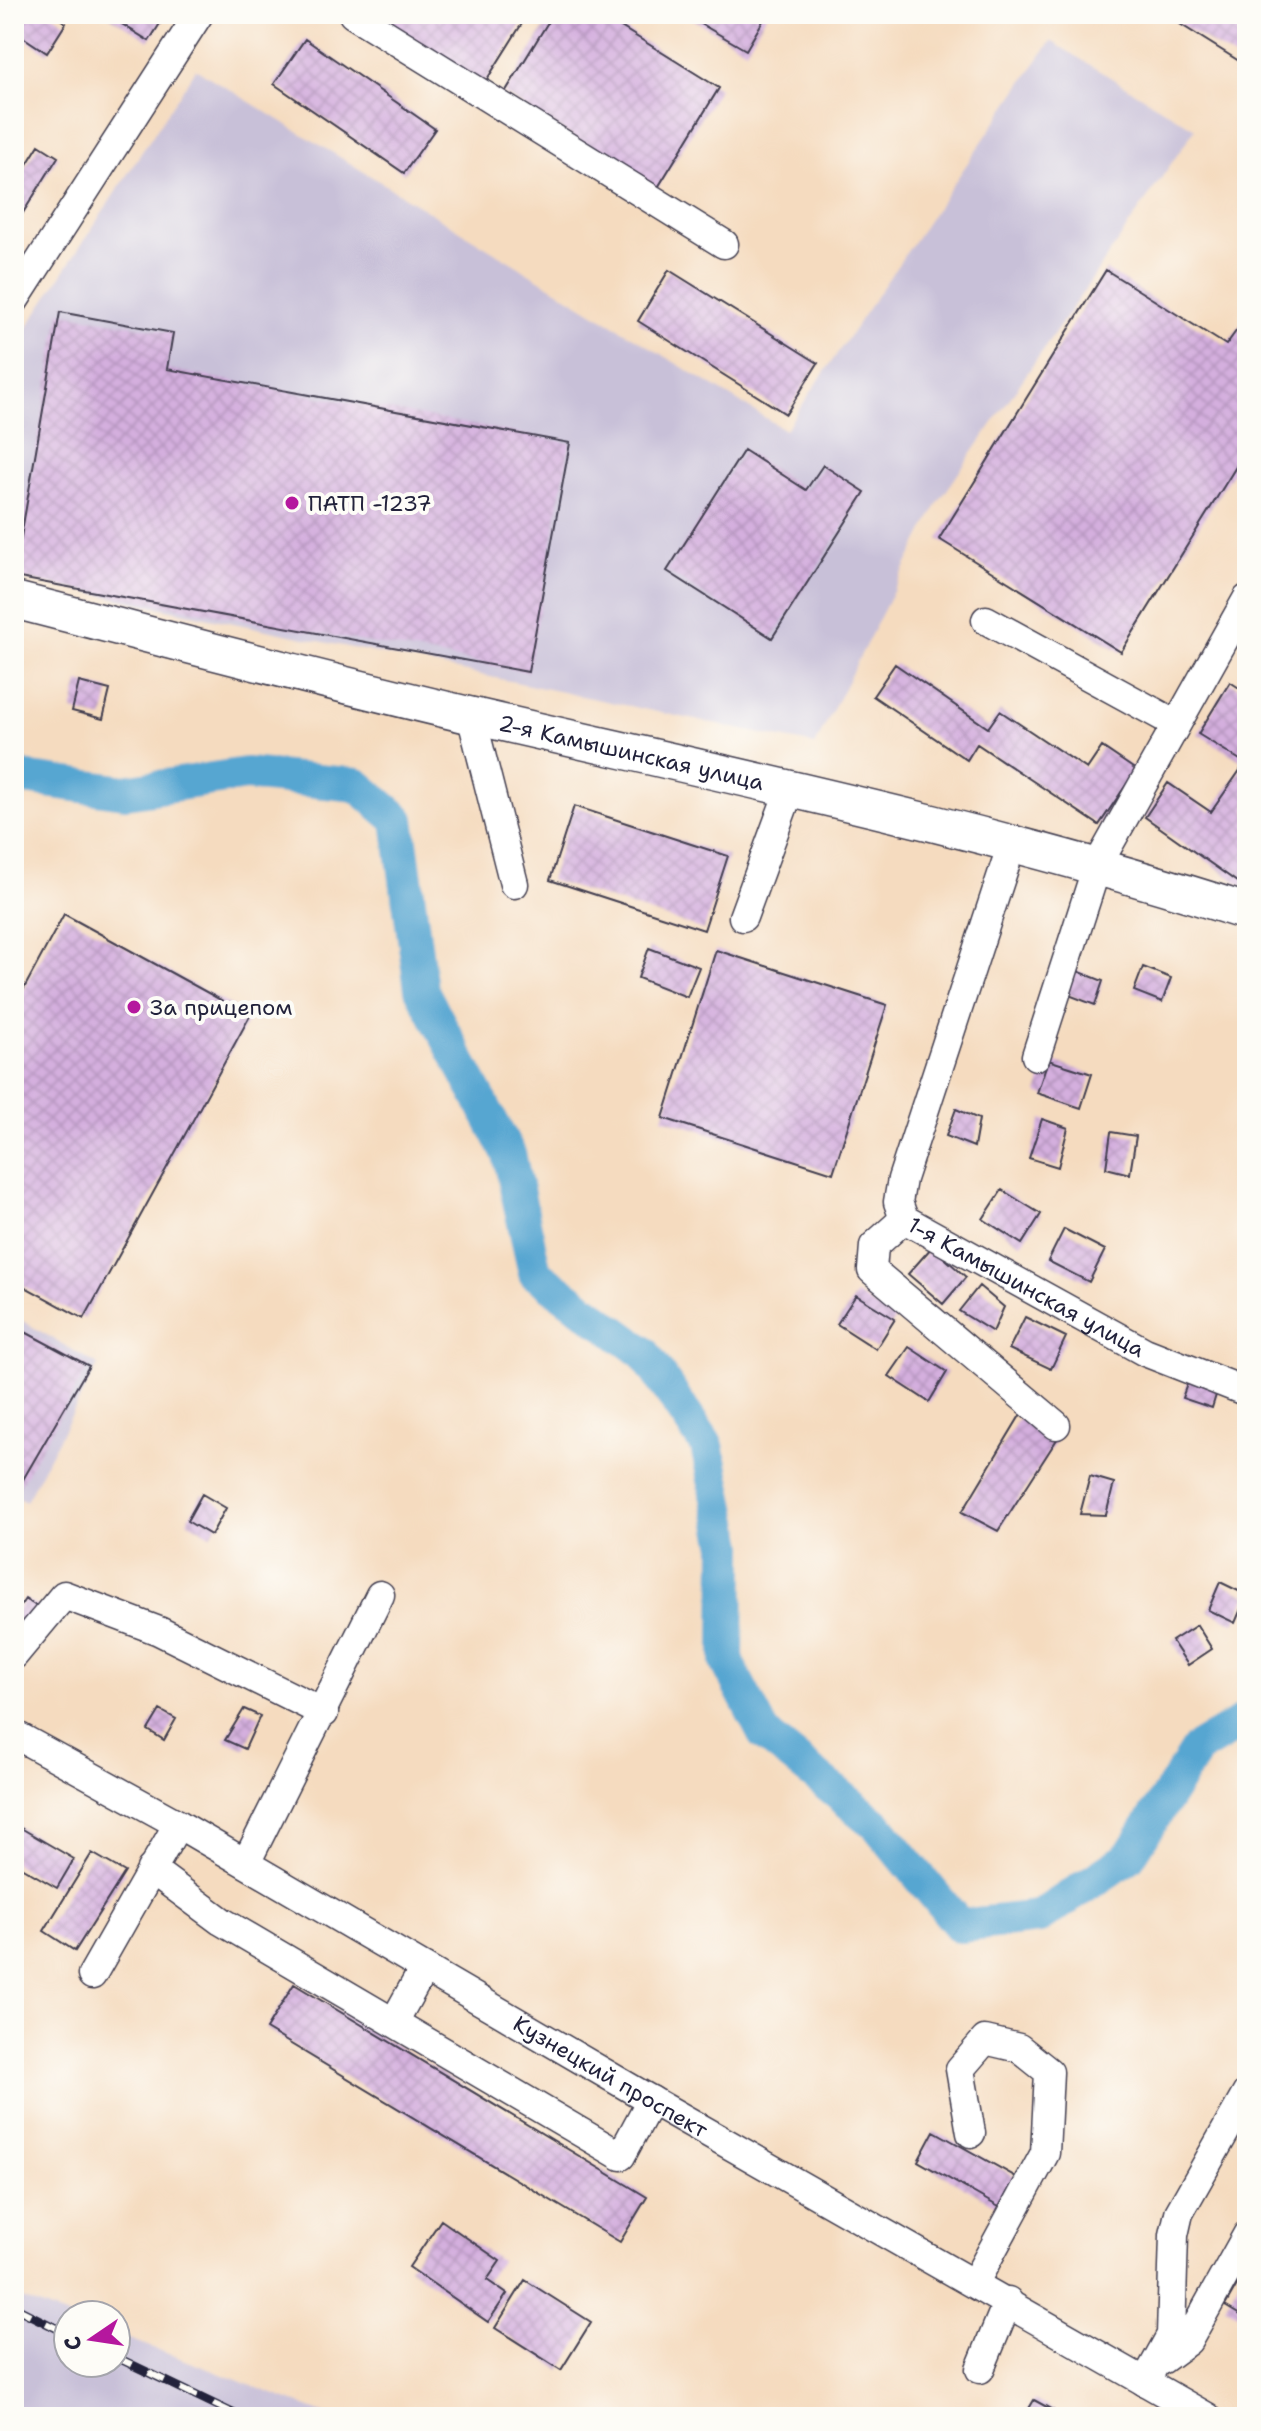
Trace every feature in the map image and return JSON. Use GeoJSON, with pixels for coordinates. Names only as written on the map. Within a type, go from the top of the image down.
{"type":"FeatureCollection","features":[{"type":"Feature","properties":{"kind":"main road","name":"2-я Камышинская улица"},"geometry":{"type":"LineString","coordinates":[[14,600],[471,715],[791,786],[1097,866],[1247,912]]}},
{"type":"Feature","properties":{"kind":"street"},"geometry":{"type":"LineString","coordinates":[[14,301],[199,14]]}},
{"type":"Feature","properties":{"kind":"street"},"geometry":{"type":"LineString","coordinates":[[353,14],[724,244]]}},
{"type":"Feature","properties":{"kind":"street"},"geometry":{"type":"LineString","coordinates":[[1036,1056],[1097,866],[1247,599]]}},
{"type":"Feature","properties":{"kind":"street"},"geometry":{"type":"LineString","coordinates":[[986,620],[1176,724]]}},
{"type":"Feature","properties":{"kind":"street"},"geometry":{"type":"LineString","coordinates":[[471,715],[514,884]]}},
{"type":"Feature","properties":{"kind":"street"},"geometry":{"type":"LineString","coordinates":[[743,917],[791,786]]}},
{"type":"Feature","properties":{"kind":"street","name":"1-я Камышинская улица"},"geometry":{"type":"LineString","coordinates":[[1012,844],[902,1179],[898,1202],[904,1219],[1145,1352],[1247,1392]]}},
{"type":"Feature","properties":{"kind":"street"},"geometry":{"type":"LineString","coordinates":[[904,1219],[874,1246],[872,1270],[1056,1425]]}},
{"type":"Feature","properties":{"kind":"street"},"geometry":{"type":"LineString","coordinates":[[14,1655],[64,1595],[159,1631],[324,1713]]}},
{"type":"Feature","properties":{"kind":"street"},"geometry":{"type":"LineString","coordinates":[[246,1863],[324,1713],[380,1595]]}},
{"type":"Feature","properties":{"kind":"street","name":"Кузнецкий проспект"},"geometry":{"type":"LineString","coordinates":[[14,1734],[178,1824],[651,2100],[1008,2301],[1150,2373],[1200,2415]]}},
{"type":"Feature","properties":{"kind":"street"},"geometry":{"type":"LineString","coordinates":[[92,1975],[178,1824]]}},
{"type":"Feature","properties":{"kind":"street"},"geometry":{"type":"LineString","coordinates":[[151,1869],[221,1921],[621,2156],[651,2100]]}},
{"type":"Feature","properties":{"kind":"street"},"geometry":{"type":"LineString","coordinates":[[394,2022],[424,1968]]}},
{"type":"Feature","properties":{"kind":"street"},"geometry":{"type":"LineString","coordinates":[[971,2133],[960,2069],[985,2040],[1019,2048],[1049,2072],[1045,2153],[975,2282]]}},
{"type":"Feature","properties":{"kind":"street"},"geometry":{"type":"LineString","coordinates":[[1150,2373],[1173,2325],[1174,2235],[1179,2213],[1247,2093]]}},
{"type":"Feature","properties":{"kind":"street"},"geometry":{"type":"LineString","coordinates":[[1150,2373],[1188,2341],[1247,2235]]}},
{"type":"Feature","properties":{"kind":"street"},"geometry":{"type":"LineString","coordinates":[[980,2369],[1008,2301]]}},
{"type":"Feature","properties":{"kind":"shaded area"},"geometry":{"type":"Polygon","coordinates":[[[1051,41],[1195,129],[938,503],[815,745],[14,577],[14,348],[196,69],[785,430],[1051,41]]]}},
{"type":"Feature","properties":{"kind":"shaded area"},"geometry":{"type":"Polygon","coordinates":[[[14,1316],[98,1365],[26,1501],[17,1497],[14,1503],[14,1316]]]}},
{"type":"Feature","properties":{"kind":"shaded area"},"geometry":{"type":"Polygon","coordinates":[[[14,2296],[52,2310],[52,2379],[132,2379],[132,2340],[334,2417],[14,2417],[14,2296]]]}},
{"type":"Feature","properties":{"kind":"building"},"geometry":{"type":"Polygon","coordinates":[[[14,14],[52,14],[66,23],[47,53],[14,31],[14,14]]]}},
{"type":"Feature","properties":{"kind":"building"},"geometry":{"type":"Polygon","coordinates":[[[106,14],[166,14],[149,41],[106,14]]]}},
{"type":"Feature","properties":{"kind":"building"},"geometry":{"type":"Polygon","coordinates":[[[374,14],[528,14],[484,84],[374,14]]]}},
{"type":"Feature","properties":{"kind":"building"},"geometry":{"type":"Polygon","coordinates":[[[553,14],[600,14],[719,88],[657,189],[504,94],[553,14]]]}},
{"type":"Feature","properties":{"kind":"building"},"geometry":{"type":"Polygon","coordinates":[[[684,14],[767,14],[746,50],[684,14]]]}},
{"type":"Feature","properties":{"kind":"building"},"geometry":{"type":"Polygon","coordinates":[[[1164,14],[1247,14],[1247,66],[1164,14]]]}},
{"type":"Feature","properties":{"kind":"building"},"geometry":{"type":"Polygon","coordinates":[[[305,39],[435,129],[404,173],[274,84],[305,39]]]}},
{"type":"Feature","properties":{"kind":"building"},"geometry":{"type":"Polygon","coordinates":[[[39,145],[58,157],[14,227],[14,185],[39,145]]]}},
{"type":"Feature","properties":{"kind":"building"},"geometry":{"type":"Polygon","coordinates":[[[669,270],[818,363],[786,414],[638,321],[669,270]]]}},
{"type":"Feature","properties":{"kind":"building"},"geometry":{"type":"Polygon","coordinates":[[[1106,270],[1226,345],[1247,316],[1247,449],[1121,652],[939,539],[1106,270]]]}},
{"type":"Feature","properties":{"kind":"building","name":"ПАТП -1237"},"geometry":{"type":"Polygon","coordinates":[[[60,312],[173,333],[167,369],[570,443],[528,672],[14,577],[60,312]]]}},
{"type":"Feature","properties":{"kind":"building"},"geometry":{"type":"Polygon","coordinates":[[[744,450],[806,490],[823,465],[865,492],[772,638],[667,571],[744,450]]]}},
{"type":"Feature","properties":{"kind":"building"},"geometry":{"type":"Polygon","coordinates":[[[895,664],[988,728],[1000,711],[1087,769],[1102,747],[1136,770],[1099,825],[977,744],[967,760],[873,696],[895,664]]]}},
{"type":"Feature","properties":{"kind":"building"},"geometry":{"type":"Polygon","coordinates":[[[79,682],[110,690],[103,719],[72,711],[79,682]]]}},
{"type":"Feature","properties":{"kind":"building"},"geometry":{"type":"Polygon","coordinates":[[[1230,682],[1247,693],[1247,889],[1145,817],[1168,783],[1211,812],[1245,763],[1198,734],[1230,682]]]}},
{"type":"Feature","properties":{"kind":"building"},"geometry":{"type":"Polygon","coordinates":[[[574,806],[728,856],[704,930],[550,880],[574,806]]]}},
{"type":"Feature","properties":{"kind":"building"},"geometry":{"type":"Polygon","coordinates":[[[64,914],[250,1016],[84,1319],[14,1281],[14,1007],[64,914]]]}},
{"type":"Feature","properties":{"kind":"building"},"geometry":{"type":"Polygon","coordinates":[[[649,948],[699,967],[687,997],[638,978],[649,948]]]}},
{"type":"Feature","properties":{"kind":"building"},"geometry":{"type":"Polygon","coordinates":[[[716,950],[887,1005],[833,1173],[663,1118],[716,950]]]}},
{"type":"Feature","properties":{"kind":"building"},"geometry":{"type":"Polygon","coordinates":[[[1143,967],[1171,978],[1162,1002],[1134,991],[1143,967]]]}},
{"type":"Feature","properties":{"kind":"building"},"geometry":{"type":"Polygon","coordinates":[[[1075,970],[1103,981],[1095,1005],[1066,994],[1075,970]]]}},
{"type":"Feature","properties":{"kind":"building"},"geometry":{"type":"Polygon","coordinates":[[[1048,1060],[1092,1074],[1081,1108],[1037,1093],[1048,1060]]]}},
{"type":"Feature","properties":{"kind":"building"},"geometry":{"type":"Polygon","coordinates":[[[956,1109],[979,1119],[974,1147],[946,1136],[956,1109]]]}},
{"type":"Feature","properties":{"kind":"building"},"geometry":{"type":"Polygon","coordinates":[[[1042,1119],[1068,1128],[1058,1167],[1029,1158],[1042,1119]]]}},
{"type":"Feature","properties":{"kind":"building"},"geometry":{"type":"Polygon","coordinates":[[[1111,1132],[1136,1136],[1130,1174],[1106,1168],[1111,1132]]]}},
{"type":"Feature","properties":{"kind":"building"},"geometry":{"type":"Polygon","coordinates":[[[1002,1190],[1041,1214],[1022,1244],[983,1219],[1002,1190]]]}},
{"type":"Feature","properties":{"kind":"building"},"geometry":{"type":"Polygon","coordinates":[[[1064,1229],[1105,1250],[1089,1282],[1048,1261],[1064,1229]]]}},
{"type":"Feature","properties":{"kind":"building"},"geometry":{"type":"Polygon","coordinates":[[[932,1247],[966,1277],[943,1304],[908,1274],[932,1247]]]}},
{"type":"Feature","properties":{"kind":"building"},"geometry":{"type":"Polygon","coordinates":[[[979,1286],[1004,1307],[993,1332],[959,1311],[979,1286]]]}},
{"type":"Feature","properties":{"kind":"building"},"geometry":{"type":"Polygon","coordinates":[[[856,1295],[895,1319],[876,1349],[837,1324],[856,1295]]]}},
{"type":"Feature","properties":{"kind":"building"},"geometry":{"type":"Polygon","coordinates":[[[1025,1317],[1066,1337],[1051,1369],[1009,1349],[1025,1317]]]}},
{"type":"Feature","properties":{"kind":"building"},"geometry":{"type":"Polygon","coordinates":[[[14,1326],[89,1366],[14,1495],[14,1326]]]}},
{"type":"Feature","properties":{"kind":"building"},"geometry":{"type":"Polygon","coordinates":[[[909,1347],[947,1372],[929,1402],[889,1376],[909,1347]]]}},
{"type":"Feature","properties":{"kind":"building"},"geometry":{"type":"Polygon","coordinates":[[[1190,1376],[1219,1385],[1212,1408],[1182,1398],[1190,1376]]]}},
{"type":"Feature","properties":{"kind":"building"},"geometry":{"type":"Polygon","coordinates":[[[1024,1409],[1061,1433],[998,1531],[962,1512],[1024,1409]]]}},
{"type":"Feature","properties":{"kind":"building"},"geometry":{"type":"Polygon","coordinates":[[[1090,1476],[1114,1483],[1106,1515],[1080,1514],[1090,1476]]]}},
{"type":"Feature","properties":{"kind":"building"},"geometry":{"type":"Polygon","coordinates":[[[202,1494],[226,1508],[211,1535],[187,1521],[202,1494]]]}},
{"type":"Feature","properties":{"kind":"building"},"geometry":{"type":"Polygon","coordinates":[[[1220,1582],[1247,1595],[1235,1623],[1208,1610],[1220,1582]]]}},
{"type":"Feature","properties":{"kind":"building"},"geometry":{"type":"Polygon","coordinates":[[[25,1599],[39,1608],[28,1628],[14,1621],[14,1615],[25,1599]]]}},
{"type":"Feature","properties":{"kind":"building"},"geometry":{"type":"Polygon","coordinates":[[[1197,1625],[1212,1649],[1188,1665],[1172,1641],[1197,1625]]]}},
{"type":"Feature","properties":{"kind":"building"},"geometry":{"type":"Polygon","coordinates":[[[244,1709],[260,1716],[245,1749],[225,1740],[244,1709]]]}},
{"type":"Feature","properties":{"kind":"building"},"geometry":{"type":"Polygon","coordinates":[[[160,1710],[176,1719],[164,1740],[148,1730],[160,1710]]]}},
{"type":"Feature","properties":{"kind":"building"},"geometry":{"type":"Polygon","coordinates":[[[14,1824],[74,1859],[57,1888],[14,1863],[14,1824]]]}},
{"type":"Feature","properties":{"kind":"building"},"geometry":{"type":"Polygon","coordinates":[[[92,1853],[125,1872],[75,1951],[44,1931],[92,1853]]]}},
{"type":"Feature","properties":{"kind":"building"},"geometry":{"type":"Polygon","coordinates":[[[294,1984],[647,2197],[620,2242],[266,2029],[294,1984]]]}},
{"type":"Feature","properties":{"kind":"building"},"geometry":{"type":"Polygon","coordinates":[[[934,2131],[1016,2177],[999,2207],[918,2161],[934,2131]]]}},
{"type":"Feature","properties":{"kind":"building"},"geometry":{"type":"Polygon","coordinates":[[[441,2220],[500,2261],[487,2280],[507,2294],[488,2322],[409,2267],[441,2220]]]}},
{"type":"Feature","properties":{"kind":"building"},"geometry":{"type":"Polygon","coordinates":[[[1242,2276],[1247,2279],[1247,2319],[1225,2306],[1242,2276]]]}},
{"type":"Feature","properties":{"kind":"building"},"geometry":{"type":"Polygon","coordinates":[[[525,2280],[591,2322],[561,2370],[495,2328],[525,2280]]]}},
{"type":"Feature","properties":{"kind":"building"},"geometry":{"type":"Polygon","coordinates":[[[1034,2400],[1056,2412],[1053,2417],[1024,2417],[1034,2400]]]}},
{"type":"Feature","properties":{"kind":"waterway"},"geometry":{"type":"LineString","coordinates":[[14,773],[24,778],[125,792],[246,774],[357,785],[398,820],[421,989],[509,1154],[535,1273],[644,1353],[707,1446],[728,1546],[727,1662],[764,1734],[877,1825],[960,1926],[1039,1917],[1129,1857],[1197,1749],[1247,1719]]}},
{"type":"Feature","properties":{"kind":"railway"},"geometry":{"type":"LineString","coordinates":[[14,2307],[52,2326]]}},
{"type":"Feature","properties":{"kind":"railway"},"geometry":{"type":"LineString","coordinates":[[132,2365],[241,2417]]}},
{"type":"Feature","properties":{"kind":"place","name":"ПАТП -1237"},"geometry":{"type":"Point","coordinates":[292,503]}},
{"type":"Feature","properties":{"kind":"place","name":"За прицепом"},"geometry":{"type":"Point","coordinates":[134,1007]}}]}
